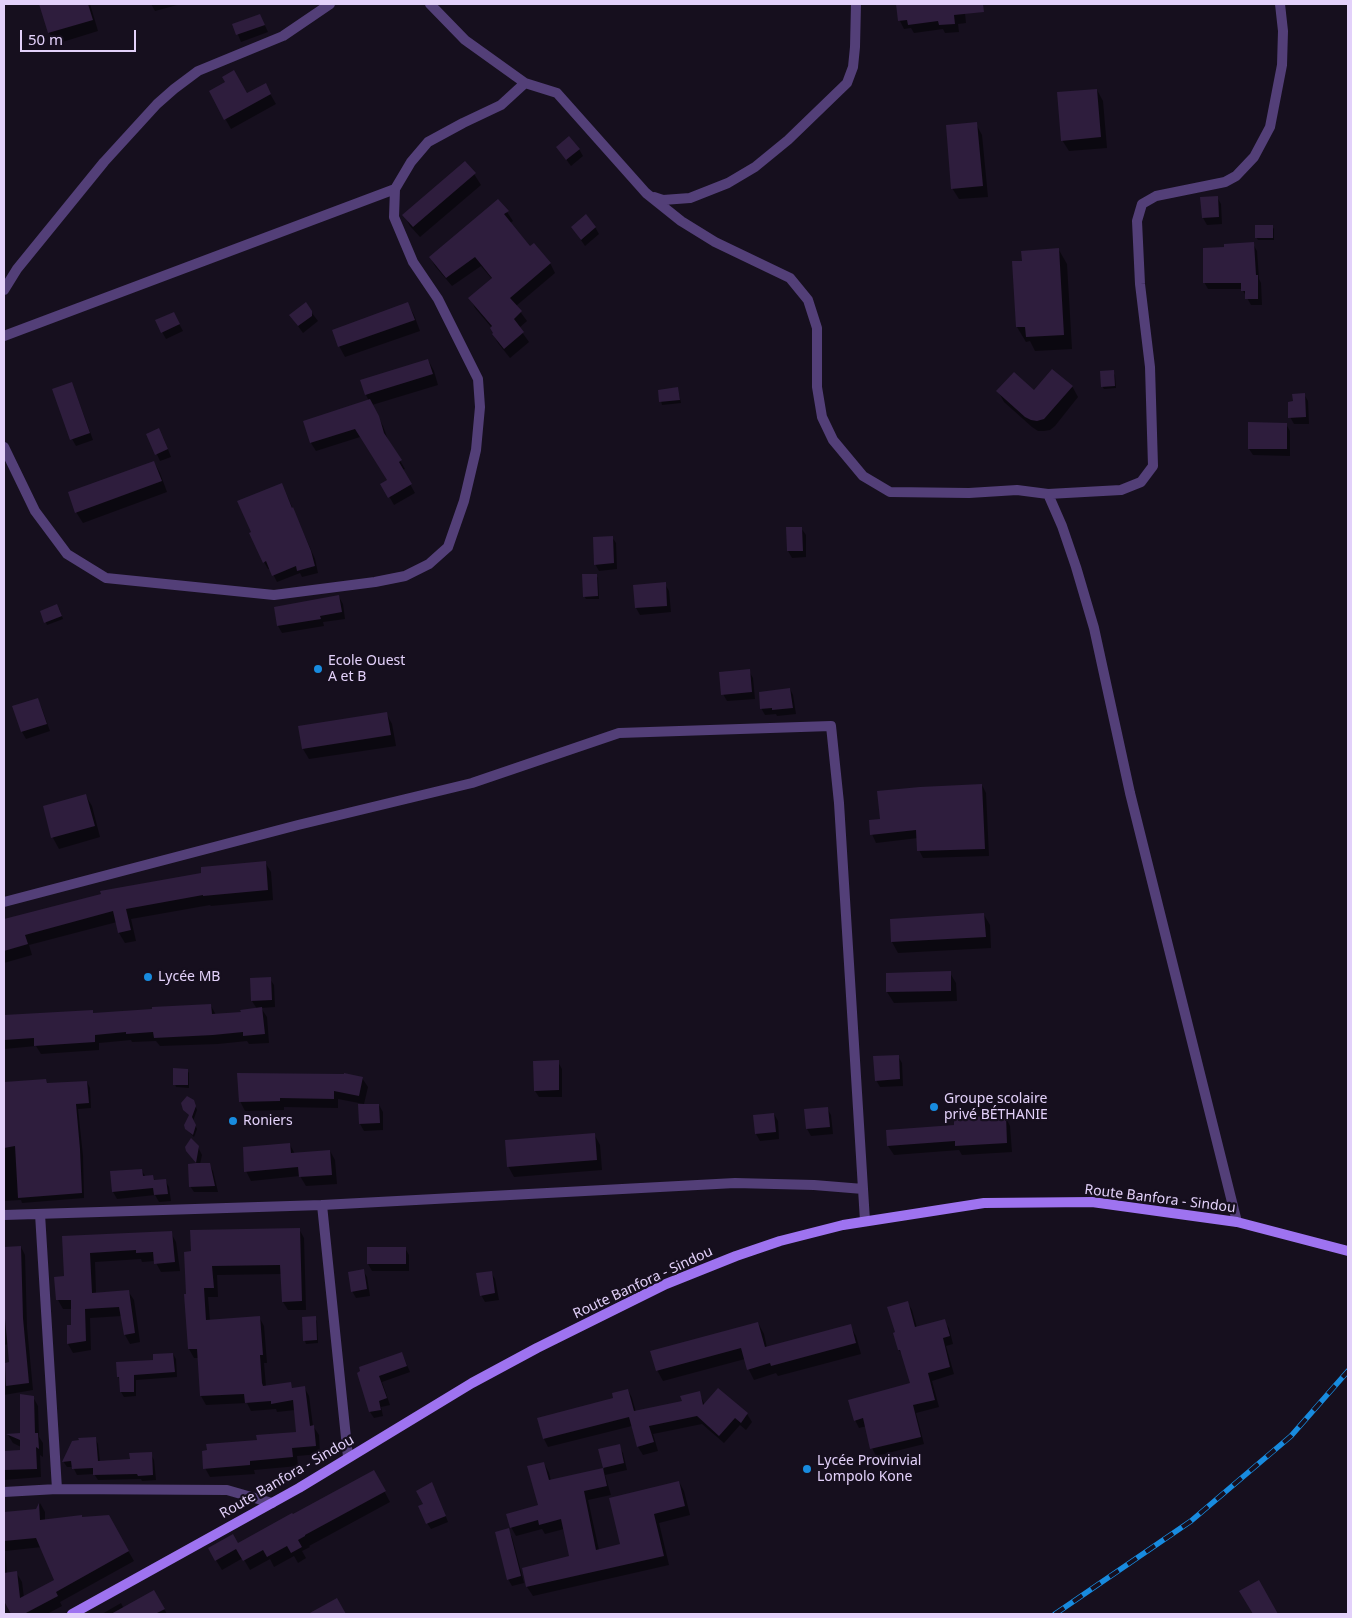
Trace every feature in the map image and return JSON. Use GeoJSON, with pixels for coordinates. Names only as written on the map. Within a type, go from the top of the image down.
{"type":"FeatureCollection","features":[{"type":"Feature","properties":{"kind":"main road","name":"Route Banfora - Sindou"},"geometry":{"type":"LineString","coordinates":[[72,1614],[314,1479],[472,1383],[537,1348],[666,1284],[780,1241],[823,1229],[865,1221],[984,1203],[1092,1202],[1237,1222],[1348,1251]]}},
{"type":"Feature","properties":{"kind":"street"},"geometry":{"type":"LineString","coordinates":[[4,290],[17,269],[104,162],[174,88],[198,71],[283,36],[330,4]]}},
{"type":"Feature","properties":{"kind":"street"},"geometry":{"type":"LineString","coordinates":[[430,4],[465,40],[525,84],[557,93],[646,193],[681,221],[715,242],[790,278],[808,300],[817,328],[817,387],[822,417],[832,440],[863,476],[890,492],[969,493],[1017,490],[1048,494],[1122,490],[1141,482],[1154,466],[1150,367],[1140,284],[1137,220],[1142,204],[1156,196],[1225,182],[1236,176],[1254,157],[1270,127],[1282,65],[1283,32],[1280,4]]}},
{"type":"Feature","properties":{"kind":"street"},"geometry":{"type":"LineString","coordinates":[[646,193],[663,200],[690,198],[720,186],[755,167],[788,140],[848,82],[853,67],[856,4]]}},
{"type":"Feature","properties":{"kind":"street"},"geometry":{"type":"LineString","coordinates":[[4,447],[35,511],[67,554],[106,578],[274,595],[375,582],[405,576],[429,564],[448,547],[464,502],[476,450],[480,407],[478,379],[438,298],[413,262],[394,217],[395,189],[410,162],[428,142],[501,105],[525,84]]}},
{"type":"Feature","properties":{"kind":"street"},"geometry":{"type":"LineString","coordinates":[[4,336],[395,189]]}},
{"type":"Feature","properties":{"kind":"street"},"geometry":{"type":"LineString","coordinates":[[1048,494],[1074,559],[1094,628],[1130,793],[1237,1222]]}},
{"type":"Feature","properties":{"kind":"street"},"geometry":{"type":"LineString","coordinates":[[4,902],[298,825],[472,783],[619,733],[832,726],[839,802],[865,1221]]}},
{"type":"Feature","properties":{"kind":"street"},"geometry":{"type":"LineString","coordinates":[[4,1214],[322,1206],[735,1183],[814,1185],[863,1189]]}},
{"type":"Feature","properties":{"kind":"street"},"geometry":{"type":"LineString","coordinates":[[322,1206],[348,1457]]}},
{"type":"Feature","properties":{"kind":"street"},"geometry":{"type":"LineString","coordinates":[[40,1214],[57,1489]]}},
{"type":"Feature","properties":{"kind":"street"},"geometry":{"type":"LineString","coordinates":[[4,1492],[57,1489],[227,1490],[272,1503]]}},
{"type":"Feature","properties":{"kind":"building"},"geometry":{"type":"Polygon","coordinates":[[[39,4],[88,4],[93,20],[48,33],[39,4]]]}},
{"type":"Feature","properties":{"kind":"building"},"geometry":{"type":"Polygon","coordinates":[[[896,4],[983,4],[984,12],[954,15],[955,24],[939,25],[938,21],[908,25],[907,20],[898,21],[896,4]]]}},
{"type":"Feature","properties":{"kind":"building"},"geometry":{"type":"Polygon","coordinates":[[[260,14],[265,25],[236,35],[232,24],[260,14]]]}},
{"type":"Feature","properties":{"kind":"building"},"geometry":{"type":"Polygon","coordinates":[[[234,70],[247,93],[266,83],[271,94],[224,120],[209,91],[225,82],[222,77],[234,70]]]}},
{"type":"Feature","properties":{"kind":"building"},"geometry":{"type":"Polygon","coordinates":[[[1097,89],[1101,137],[1061,141],[1057,92],[1097,89]]]}},
{"type":"Feature","properties":{"kind":"building"},"geometry":{"type":"Polygon","coordinates":[[[977,122],[983,186],[951,189],[946,125],[977,122]]]}},
{"type":"Feature","properties":{"kind":"building"},"geometry":{"type":"Polygon","coordinates":[[[569,136],[580,149],[566,160],[556,147],[569,136]]]}},
{"type":"Feature","properties":{"kind":"building"},"geometry":{"type":"Polygon","coordinates":[[[465,161],[476,173],[413,227],[402,215],[465,161]]]}},
{"type":"Feature","properties":{"kind":"building"},"geometry":{"type":"Polygon","coordinates":[[[1218,196],[1219,217],[1202,218],[1200,197],[1218,196]]]}},
{"type":"Feature","properties":{"kind":"building"},"geometry":{"type":"Polygon","coordinates":[[[498,199],[509,211],[504,214],[530,246],[534,243],[551,263],[510,298],[522,311],[514,319],[524,332],[504,349],[492,334],[490,328],[492,326],[468,298],[492,278],[475,257],[446,278],[429,257],[498,199]]]}},
{"type":"Feature","properties":{"kind":"building"},"geometry":{"type":"Polygon","coordinates":[[[586,214],[596,227],[581,240],[571,227],[586,214]]]}},
{"type":"Feature","properties":{"kind":"building"},"geometry":{"type":"Polygon","coordinates":[[[1255,225],[1273,225],[1273,238],[1255,238],[1255,225]]]}},
{"type":"Feature","properties":{"kind":"building"},"geometry":{"type":"Polygon","coordinates":[[[1254,242],[1256,275],[1258,275],[1258,299],[1245,299],[1245,291],[1241,291],[1241,283],[1203,283],[1203,248],[1224,247],[1224,244],[1254,242]]]}},
{"type":"Feature","properties":{"kind":"building"},"geometry":{"type":"Polygon","coordinates":[[[1059,248],[1064,335],[1026,337],[1025,327],[1016,327],[1012,261],[1022,261],[1021,251],[1059,248]]]}},
{"type":"Feature","properties":{"kind":"building"},"geometry":{"type":"Polygon","coordinates":[[[306,302],[312,311],[312,316],[298,326],[289,315],[306,302]]]}},
{"type":"Feature","properties":{"kind":"building"},"geometry":{"type":"Polygon","coordinates":[[[408,302],[415,320],[338,347],[332,330],[408,302]]]}},
{"type":"Feature","properties":{"kind":"building"},"geometry":{"type":"Polygon","coordinates":[[[174,312],[180,324],[161,333],[155,320],[174,312]]]}},
{"type":"Feature","properties":{"kind":"building"},"geometry":{"type":"Polygon","coordinates":[[[428,359],[433,374],[365,395],[360,380],[428,359]]]}},
{"type":"Feature","properties":{"kind":"building"},"geometry":{"type":"Polygon","coordinates":[[[1052,369],[1073,386],[1044,419],[1037,421],[1025,417],[996,391],[1014,372],[1034,390],[1052,369]]]}},
{"type":"Feature","properties":{"kind":"building"},"geometry":{"type":"Polygon","coordinates":[[[1114,370],[1115,386],[1101,387],[1100,371],[1114,370]]]}},
{"type":"Feature","properties":{"kind":"building"},"geometry":{"type":"Polygon","coordinates":[[[72,382],[90,433],[70,440],[52,389],[72,382]]]}},
{"type":"Feature","properties":{"kind":"building"},"geometry":{"type":"Polygon","coordinates":[[[678,387],[680,400],[659,402],[658,390],[678,387]]]}},
{"type":"Feature","properties":{"kind":"building"},"geometry":{"type":"Polygon","coordinates":[[[1305,393],[1306,417],[1288,418],[1288,402],[1293,401],[1292,394],[1305,393]]]}},
{"type":"Feature","properties":{"kind":"building"},"geometry":{"type":"Polygon","coordinates":[[[370,399],[379,416],[384,433],[402,460],[399,462],[412,484],[388,498],[380,484],[387,480],[355,429],[310,443],[303,421],[370,399]]]}},
{"type":"Feature","properties":{"kind":"building"},"geometry":{"type":"Polygon","coordinates":[[[1248,422],[1287,423],[1287,449],[1248,449],[1248,422]]]}},
{"type":"Feature","properties":{"kind":"building"},"geometry":{"type":"Polygon","coordinates":[[[159,428],[168,449],[155,455],[146,434],[159,428]]]}},
{"type":"Feature","properties":{"kind":"building"},"geometry":{"type":"Polygon","coordinates":[[[154,461],[162,481],[75,513],[68,492],[154,461]]]}},
{"type":"Feature","properties":{"kind":"building"},"geometry":{"type":"Polygon","coordinates":[[[282,483],[311,551],[315,566],[297,571],[296,566],[272,576],[266,561],[263,563],[249,533],[251,532],[237,501],[282,483]]]}},
{"type":"Feature","properties":{"kind":"building"},"geometry":{"type":"Polygon","coordinates":[[[786,527],[802,527],[803,551],[787,551],[786,527]]]}},
{"type":"Feature","properties":{"kind":"building"},"geometry":{"type":"Polygon","coordinates":[[[613,536],[614,563],[594,565],[593,537],[613,536]]]}},
{"type":"Feature","properties":{"kind":"building"},"geometry":{"type":"Polygon","coordinates":[[[582,574],[597,574],[598,596],[583,597],[582,574]]]}},
{"type":"Feature","properties":{"kind":"building"},"geometry":{"type":"Polygon","coordinates":[[[666,582],[667,606],[635,608],[633,585],[666,582]]]}},
{"type":"Feature","properties":{"kind":"building"},"geometry":{"type":"Polygon","coordinates":[[[339,595],[342,612],[320,616],[321,619],[277,626],[274,607],[339,595]]]}},
{"type":"Feature","properties":{"kind":"building"},"geometry":{"type":"Polygon","coordinates":[[[57,604],[62,616],[44,623],[40,611],[57,604]]]}},
{"type":"Feature","properties":{"kind":"building"},"geometry":{"type":"Polygon","coordinates":[[[750,669],[752,692],[721,695],[719,672],[750,669]]]}},
{"type":"Feature","properties":{"kind":"building"},"geometry":{"type":"Polygon","coordinates":[[[790,688],[793,708],[760,709],[759,692],[790,688]]]}},
{"type":"Feature","properties":{"kind":"building"},"geometry":{"type":"Polygon","coordinates":[[[38,698],[47,724],[21,732],[12,706],[38,698]]]}},
{"type":"Feature","properties":{"kind":"building"},"geometry":{"type":"Polygon","coordinates":[[[387,712],[391,735],[302,749],[298,726],[387,712]]]}},
{"type":"Feature","properties":{"kind":"building"},"geometry":{"type":"Polygon","coordinates":[[[982,784],[985,849],[917,851],[916,830],[870,835],[869,820],[880,819],[877,791],[982,784]]]}},
{"type":"Feature","properties":{"kind":"building"},"geometry":{"type":"Polygon","coordinates":[[[86,794],[95,826],[51,838],[43,806],[86,794]]]}},
{"type":"Feature","properties":{"kind":"building"},"geometry":{"type":"Polygon","coordinates":[[[266,861],[268,890],[203,895],[126,909],[131,930],[118,933],[113,911],[25,935],[28,944],[4,951],[4,919],[101,894],[100,891],[201,873],[201,867],[266,861]]]}},
{"type":"Feature","properties":{"kind":"building"},"geometry":{"type":"Polygon","coordinates":[[[984,913],[986,937],[891,942],[890,919],[984,913]]]}},
{"type":"Feature","properties":{"kind":"building"},"geometry":{"type":"Polygon","coordinates":[[[951,971],[951,991],[886,992],[886,973],[951,971]]]}},
{"type":"Feature","properties":{"kind":"building"},"geometry":{"type":"Polygon","coordinates":[[[271,977],[272,1000],[251,1001],[250,978],[271,977]]]}},
{"type":"Feature","properties":{"kind":"building"},"geometry":{"type":"Polygon","coordinates":[[[211,1004],[212,1014],[241,1012],[240,1010],[262,1007],[265,1034],[243,1036],[243,1032],[154,1038],[153,1032],[126,1034],[126,1032],[95,1035],[95,1042],[34,1046],[34,1038],[4,1040],[4,1015],[93,1010],[93,1013],[211,1004]]]}},
{"type":"Feature","properties":{"kind":"building"},"geometry":{"type":"Polygon","coordinates":[[[899,1055],[900,1079],[875,1081],[873,1056],[899,1055]]]}},
{"type":"Feature","properties":{"kind":"building"},"geometry":{"type":"Polygon","coordinates":[[[559,1060],[559,1090],[534,1091],[533,1061],[559,1060]]]}},
{"type":"Feature","properties":{"kind":"building"},"geometry":{"type":"Polygon","coordinates":[[[173,1068],[188,1069],[188,1085],[173,1085],[173,1068]]]}},
{"type":"Feature","properties":{"kind":"building"},"geometry":{"type":"Polygon","coordinates":[[[237,1073],[344,1073],[363,1077],[359,1096],[334,1091],[334,1099],[280,1098],[280,1101],[239,1102],[237,1073]]]}},
{"type":"Feature","properties":{"kind":"building"},"geometry":{"type":"Polygon","coordinates":[[[46,1079],[47,1083],[87,1081],[89,1103],[76,1104],[82,1193],[18,1198],[15,1146],[4,1148],[4,1082],[46,1079]]]}},
{"type":"Feature","properties":{"kind":"building"},"geometry":{"type":"Polygon","coordinates":[[[187,1096],[194,1100],[196,1106],[192,1117],[196,1125],[193,1135],[185,1129],[184,1125],[189,1115],[183,1110],[181,1103],[187,1096]]]}},
{"type":"Feature","properties":{"kind":"building"},"geometry":{"type":"Polygon","coordinates":[[[358,1104],[379,1104],[380,1123],[359,1124],[358,1104]]]}},
{"type":"Feature","properties":{"kind":"building"},"geometry":{"type":"Polygon","coordinates":[[[828,1107],[830,1127],[806,1129],[804,1109],[828,1107]]]}},
{"type":"Feature","properties":{"kind":"building"},"geometry":{"type":"Polygon","coordinates":[[[774,1113],[776,1132],[755,1134],[753,1115],[774,1113]]]}},
{"type":"Feature","properties":{"kind":"building"},"geometry":{"type":"Polygon","coordinates":[[[1006,1115],[1007,1143],[955,1146],[955,1141],[887,1146],[886,1130],[954,1125],[954,1118],[1006,1115]]]}},
{"type":"Feature","properties":{"kind":"building"},"geometry":{"type":"Polygon","coordinates":[[[595,1133],[597,1160],[507,1167],[505,1140],[595,1133]]]}},
{"type":"Feature","properties":{"kind":"building"},"geometry":{"type":"Polygon","coordinates":[[[191,1138],[199,1146],[196,1163],[185,1147],[191,1138]]]}},
{"type":"Feature","properties":{"kind":"building"},"geometry":{"type":"Polygon","coordinates":[[[290,1143],[291,1153],[330,1150],[332,1175],[299,1177],[298,1167],[244,1172],[243,1147],[290,1143]]]}},
{"type":"Feature","properties":{"kind":"building"},"geometry":{"type":"Polygon","coordinates":[[[210,1163],[215,1186],[189,1187],[188,1164],[210,1163]]]}},
{"type":"Feature","properties":{"kind":"building"},"geometry":{"type":"Polygon","coordinates":[[[142,1169],[143,1176],[153,1175],[154,1180],[166,1179],[168,1194],[154,1195],[153,1188],[112,1192],[110,1171],[142,1169]]]}},
{"type":"Feature","properties":{"kind":"building"},"geometry":{"type":"Polygon","coordinates":[[[300,1228],[302,1301],[282,1302],[280,1265],[212,1266],[214,1288],[204,1288],[206,1320],[260,1316],[263,1355],[260,1355],[263,1386],[291,1382],[292,1388],[305,1386],[310,1426],[314,1425],[316,1446],[292,1448],[293,1457],[250,1461],[250,1465],[203,1469],[202,1451],[207,1450],[206,1444],[257,1440],[256,1435],[296,1432],[293,1400],[271,1404],[271,1401],[245,1403],[244,1394],[200,1396],[197,1349],[188,1349],[184,1294],[186,1294],[184,1252],[191,1251],[190,1230],[300,1228]]]}},
{"type":"Feature","properties":{"kind":"building"},"geometry":{"type":"Polygon","coordinates":[[[172,1231],[175,1262],[154,1264],[153,1252],[136,1253],[136,1250],[90,1253],[92,1293],[129,1290],[135,1333],[124,1335],[119,1307],[85,1309],[86,1341],[67,1344],[67,1325],[71,1325],[71,1300],[56,1300],[54,1277],[64,1276],[62,1236],[172,1231]]]}},
{"type":"Feature","properties":{"kind":"building"},"geometry":{"type":"Polygon","coordinates":[[[21,1246],[23,1318],[29,1383],[6,1386],[5,1363],[9,1362],[4,1319],[4,1247],[21,1246]]]}},
{"type":"Feature","properties":{"kind":"building"},"geometry":{"type":"Polygon","coordinates":[[[367,1247],[406,1247],[406,1264],[367,1264],[367,1247]]]}},
{"type":"Feature","properties":{"kind":"building"},"geometry":{"type":"Polygon","coordinates":[[[364,1269],[367,1289],[351,1292],[348,1272],[364,1269]]]}},
{"type":"Feature","properties":{"kind":"building"},"geometry":{"type":"Polygon","coordinates":[[[492,1271],[495,1293],[480,1296],[476,1273],[492,1271]]]}},
{"type":"Feature","properties":{"kind":"building"},"geometry":{"type":"Polygon","coordinates":[[[908,1301],[915,1327],[945,1319],[950,1336],[943,1338],[950,1367],[928,1373],[935,1400],[913,1405],[921,1437],[870,1449],[863,1418],[854,1421],[848,1400],[910,1383],[900,1350],[898,1350],[893,1333],[895,1332],[887,1307],[908,1301]]]}},
{"type":"Feature","properties":{"kind":"building"},"geometry":{"type":"Polygon","coordinates":[[[316,1316],[317,1340],[303,1341],[302,1317],[316,1316]]]}},
{"type":"Feature","properties":{"kind":"building"},"geometry":{"type":"Polygon","coordinates":[[[758,1322],[765,1347],[851,1324],[856,1343],[771,1366],[770,1363],[747,1370],[741,1348],[656,1371],[650,1351],[758,1322]]]}},
{"type":"Feature","properties":{"kind":"building"},"geometry":{"type":"Polygon","coordinates":[[[402,1352],[407,1366],[379,1376],[387,1398],[379,1401],[381,1410],[369,1412],[357,1373],[360,1371],[359,1367],[402,1352]]]}},
{"type":"Feature","properties":{"kind":"building"},"geometry":{"type":"Polygon","coordinates":[[[173,1353],[175,1372],[134,1375],[134,1392],[120,1392],[116,1362],[153,1360],[153,1354],[173,1353]]]}},
{"type":"Feature","properties":{"kind":"building"},"geometry":{"type":"Polygon","coordinates":[[[718,1388],[748,1413],[741,1423],[735,1418],[719,1436],[697,1416],[649,1426],[654,1442],[637,1447],[629,1417],[543,1439],[537,1418],[613,1398],[612,1393],[628,1389],[634,1411],[682,1401],[680,1396],[700,1391],[703,1405],[718,1388]]]}},
{"type":"Feature","properties":{"kind":"building"},"geometry":{"type":"Polygon","coordinates":[[[20,1394],[34,1396],[35,1433],[38,1433],[39,1449],[36,1447],[37,1469],[4,1470],[4,1451],[20,1450],[20,1440],[6,1434],[20,1433],[20,1394]]]}},
{"type":"Feature","properties":{"kind":"building"},"geometry":{"type":"Polygon","coordinates":[[[96,1437],[98,1461],[130,1459],[129,1453],[152,1452],[153,1475],[93,1475],[93,1468],[72,1469],[71,1461],[62,1462],[72,1441],[79,1440],[78,1438],[96,1437]]]}},
{"type":"Feature","properties":{"kind":"building"},"geometry":{"type":"Polygon","coordinates":[[[620,1444],[624,1463],[603,1468],[598,1449],[620,1444]]]}},
{"type":"Feature","properties":{"kind":"building"},"geometry":{"type":"Polygon","coordinates":[[[544,1462],[549,1480],[603,1468],[607,1486],[584,1491],[596,1550],[620,1544],[609,1498],[679,1481],[685,1506],[654,1514],[664,1556],[526,1587],[522,1568],[569,1556],[561,1519],[539,1525],[538,1520],[510,1528],[506,1514],[538,1505],[527,1466],[544,1462]]]}},
{"type":"Feature","properties":{"kind":"building"},"geometry":{"type":"Polygon","coordinates":[[[374,1470],[386,1491],[305,1535],[298,1540],[302,1547],[291,1553],[287,1546],[267,1557],[263,1550],[243,1561],[236,1549],[215,1561],[208,1548],[233,1534],[238,1543],[374,1470]]]}},
{"type":"Feature","properties":{"kind":"building"},"geometry":{"type":"Polygon","coordinates":[[[432,1482],[446,1516],[426,1524],[418,1506],[423,1504],[416,1491],[432,1482]]]}},
{"type":"Feature","properties":{"kind":"building"},"geometry":{"type":"Polygon","coordinates":[[[39,1503],[40,1520],[82,1515],[82,1517],[109,1515],[129,1551],[56,1592],[58,1596],[24,1614],[11,1614],[4,1601],[4,1573],[17,1571],[20,1598],[54,1580],[36,1538],[4,1541],[4,1512],[36,1509],[39,1503]]]}},
{"type":"Feature","properties":{"kind":"building"},"geometry":{"type":"Polygon","coordinates":[[[509,1528],[521,1576],[507,1580],[495,1532],[509,1528]]]}},
{"type":"Feature","properties":{"kind":"building"},"geometry":{"type":"Polygon","coordinates":[[[1259,1580],[1278,1614],[1253,1614],[1239,1591],[1259,1580]]]}},
{"type":"Feature","properties":{"kind":"building"},"geometry":{"type":"Polygon","coordinates":[[[154,1590],[165,1609],[155,1614],[111,1614],[154,1590]]]}},
{"type":"Feature","properties":{"kind":"building"},"geometry":{"type":"Polygon","coordinates":[[[337,1598],[346,1614],[308,1614],[337,1598]]]}},
{"type":"Feature","properties":{"kind":"railway"},"geometry":{"type":"LineString","coordinates":[[1055,1614],[1191,1521],[1291,1436],[1348,1371]]}},
{"type":"Feature","properties":{"kind":"place","name":"Ecole Ouest A et B"},"geometry":{"type":"Point","coordinates":[318,669]}},
{"type":"Feature","properties":{"kind":"place","name":"Lycée MB"},"geometry":{"type":"Point","coordinates":[148,977]}},
{"type":"Feature","properties":{"kind":"place","name":"Groupe scolaire privé BÉTHANIE"},"geometry":{"type":"Point","coordinates":[934,1107]}},
{"type":"Feature","properties":{"kind":"place","name":"Roniers"},"geometry":{"type":"Point","coordinates":[233,1121]}},
{"type":"Feature","properties":{"kind":"place","name":"Lycée Provinvial Lompolo Kone"},"geometry":{"type":"Point","coordinates":[807,1469]}}]}
